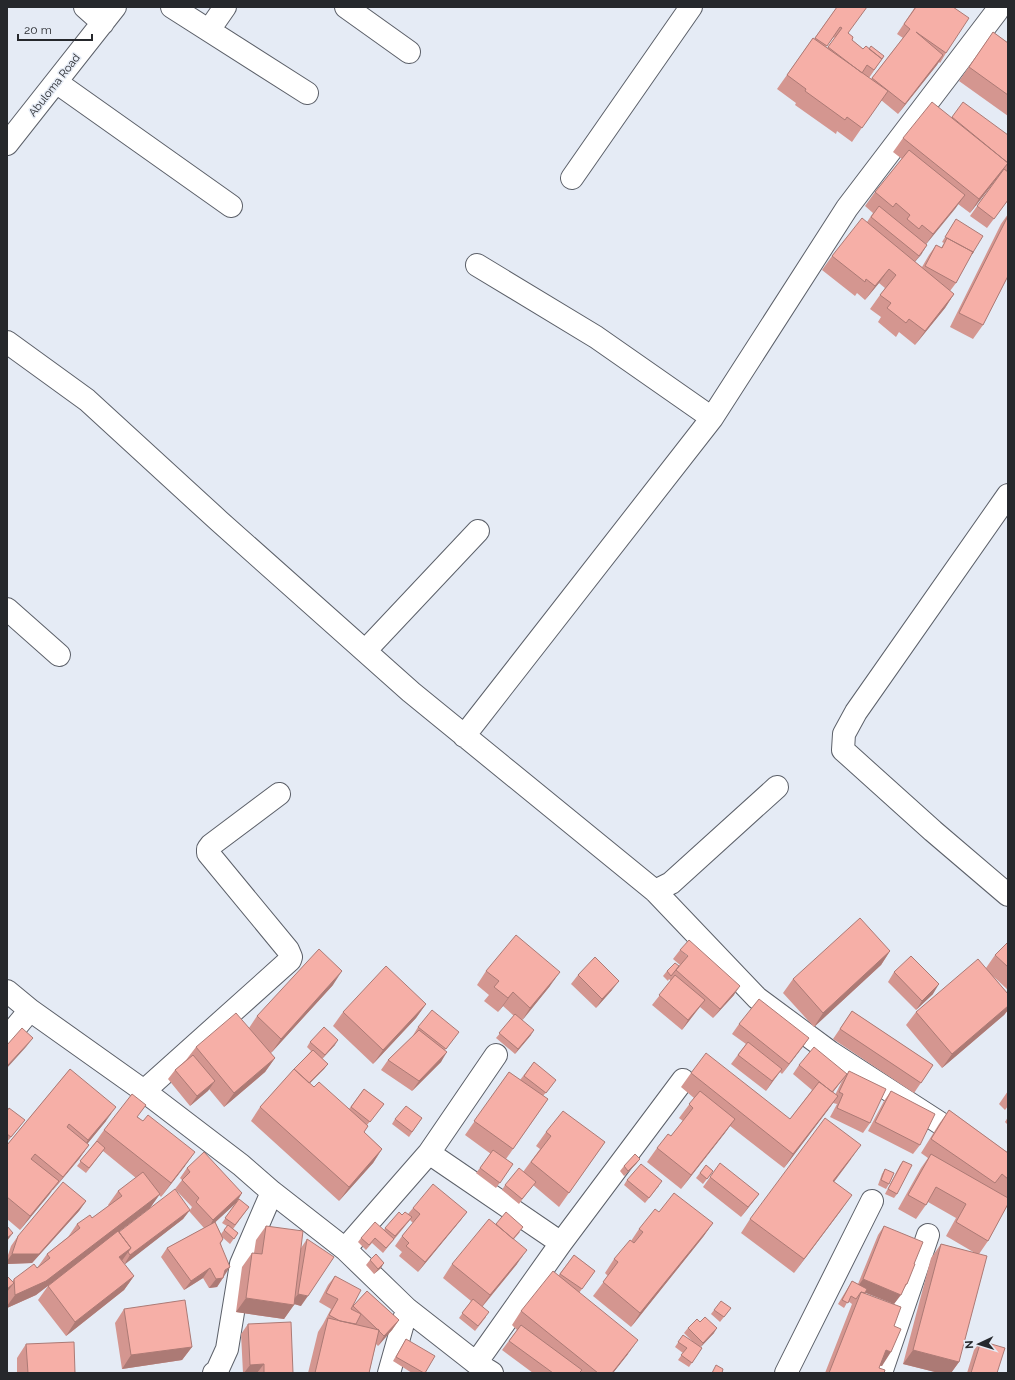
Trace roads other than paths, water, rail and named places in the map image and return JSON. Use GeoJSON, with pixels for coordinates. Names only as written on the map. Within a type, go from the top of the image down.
{"type":"FeatureCollection","features":[{"type":"Feature","properties":{"kind":"street"},"geometry":{"type":"LineString","coordinates":[[85,7],[109,15]]}},
{"type":"Feature","properties":{"kind":"street"},"geometry":{"type":"LineString","coordinates":[[172,7],[307,93]]}},
{"type":"Feature","properties":{"kind":"street"},"geometry":{"type":"LineString","coordinates":[[209,30],[225,7]]}},
{"type":"Feature","properties":{"kind":"street"},"geometry":{"type":"LineString","coordinates":[[346,7],[409,52]]}},
{"type":"Feature","properties":{"kind":"street"},"geometry":{"type":"LineString","coordinates":[[572,178],[691,7]]}},
{"type":"Feature","properties":{"kind":"street"},"geometry":{"type":"LineString","coordinates":[[464,736],[712,418],[847,208],[999,12]]}},
{"type":"Feature","properties":{"kind":"street","name":"Abuloma Road"},"geometry":{"type":"LineString","coordinates":[[7,144],[109,15]]}},
{"type":"Feature","properties":{"kind":"street"},"geometry":{"type":"LineString","coordinates":[[56,82],[231,206]]}},
{"type":"Feature","properties":{"kind":"street"},"geometry":{"type":"LineString","coordinates":[[477,265],[596,337],[712,418]]}},
{"type":"Feature","properties":{"kind":"street"},"geometry":{"type":"LineString","coordinates":[[7,342],[87,400],[219,521],[411,692],[655,891],[757,998],[830,1052],[1008,1167]]}},
{"type":"Feature","properties":{"kind":"street"},"geometry":{"type":"LineString","coordinates":[[1008,495],[856,712],[844,734],[844,750],[933,831],[1008,895]]}},
{"type":"Feature","properties":{"kind":"street"},"geometry":{"type":"LineString","coordinates":[[365,650],[478,531]]}},
{"type":"Feature","properties":{"kind":"street"},"geometry":{"type":"LineString","coordinates":[[7,609],[59,655]]}},
{"type":"Feature","properties":{"kind":"street"},"geometry":{"type":"LineString","coordinates":[[655,891],[671,884],[777,787]]}},
{"type":"Feature","properties":{"kind":"street"},"geometry":{"type":"LineString","coordinates":[[144,1091],[290,960],[288,950],[208,853],[208,849],[211,845],[279,794]]}},
{"type":"Feature","properties":{"kind":"street"},"geometry":{"type":"LineString","coordinates":[[7,991],[30,1010],[144,1091],[242,1165],[272,1192],[345,1249],[407,1309],[484,1368],[561,1243],[683,1080]]}},
{"type":"Feature","properties":{"kind":"street"},"geometry":{"type":"LineString","coordinates":[[7,1038],[30,1010]]}},
{"type":"Feature","properties":{"kind":"street"},"geometry":{"type":"LineString","coordinates":[[345,1249],[428,1153],[496,1055]]}},
{"type":"Feature","properties":{"kind":"street"},"geometry":{"type":"LineString","coordinates":[[428,1153],[561,1243]]}},
{"type":"Feature","properties":{"kind":"street"},"geometry":{"type":"LineString","coordinates":[[216,1372],[227,1349],[241,1264],[272,1192]]}},
{"type":"Feature","properties":{"kind":"street"},"geometry":{"type":"LineString","coordinates":[[786,1373],[872,1201]]}},
{"type":"Feature","properties":{"kind":"street"},"geometry":{"type":"LineString","coordinates":[[881,1373],[928,1235]]}},
{"type":"Feature","properties":{"kind":"street"},"geometry":{"type":"LineString","coordinates":[[389,1373],[407,1309]]}}]}
